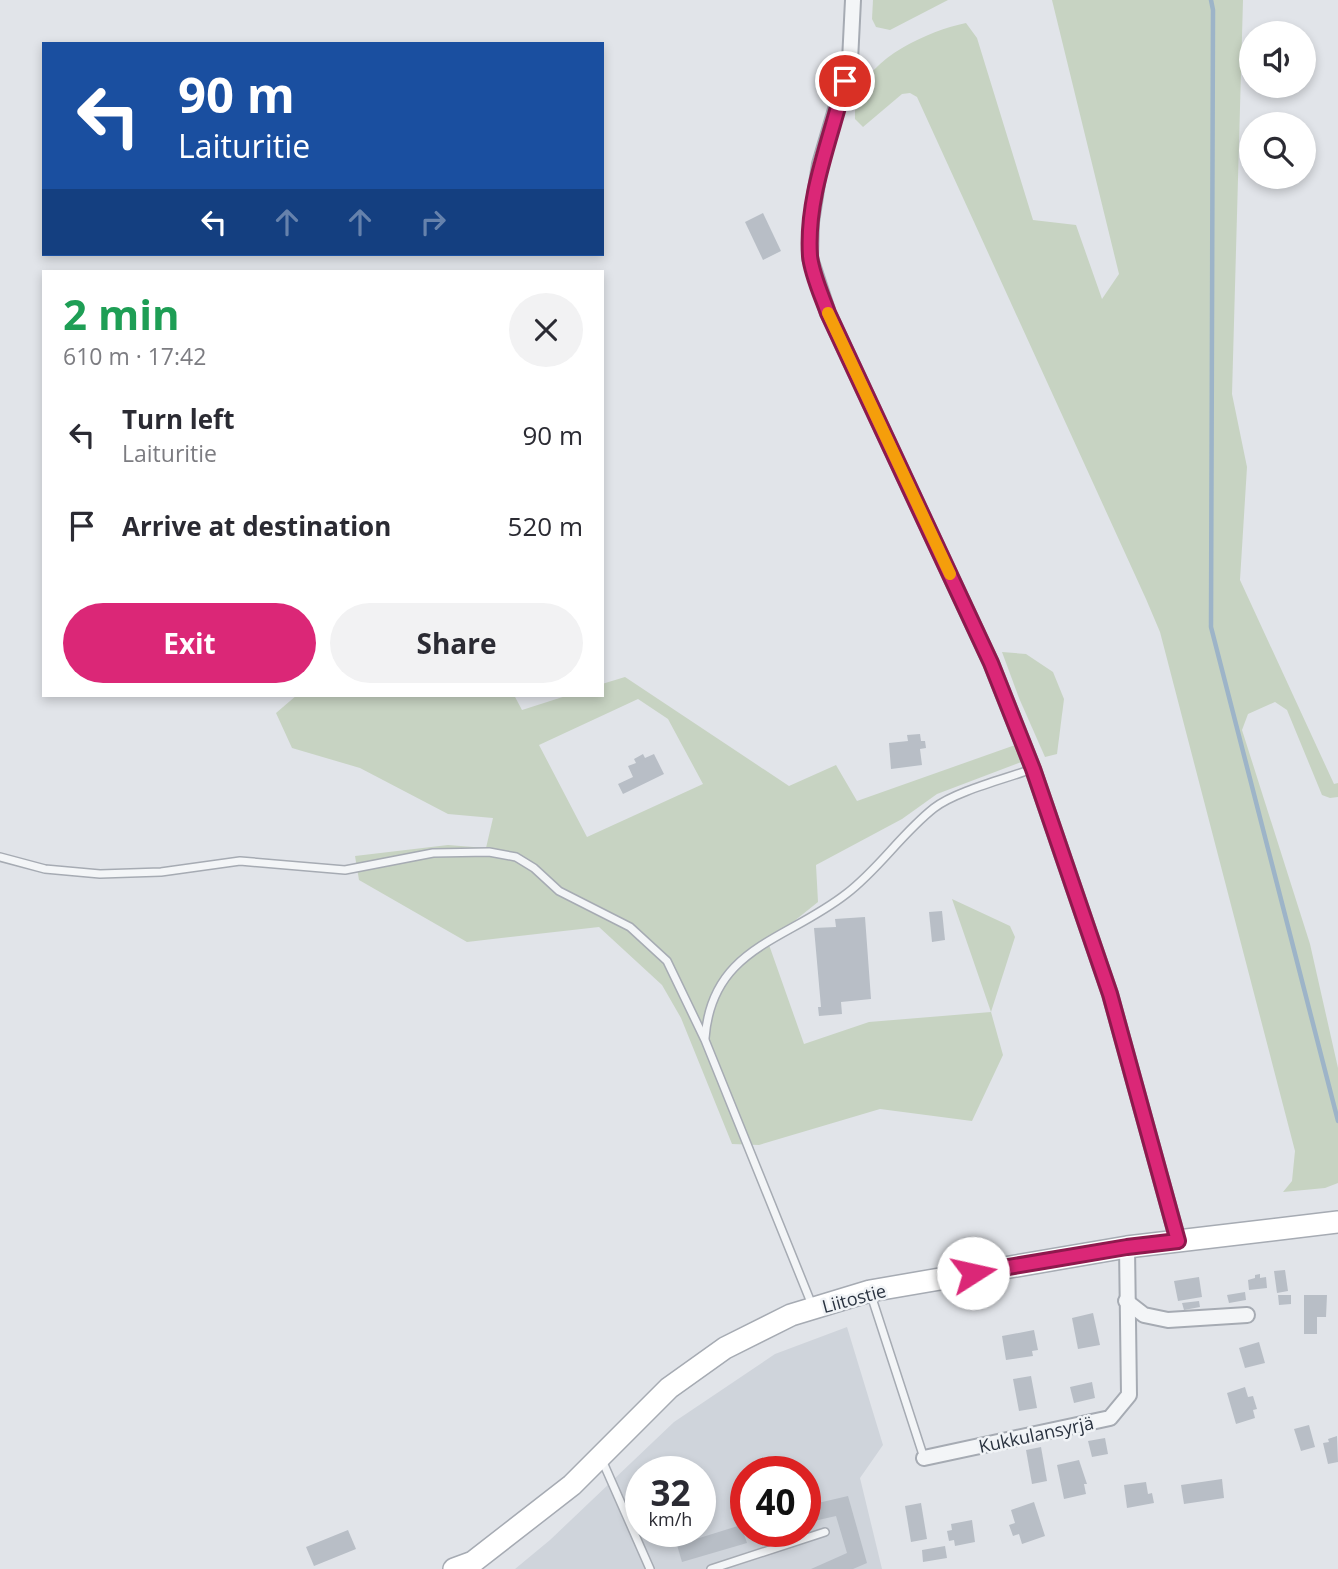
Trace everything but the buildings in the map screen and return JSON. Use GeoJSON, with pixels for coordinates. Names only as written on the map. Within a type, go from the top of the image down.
{"type":"FeatureCollection","features":[{"type":"Feature","properties":{"kind":"street"},"geometry":{"type":"LineString","coordinates":[[853,0],[850,61],[820,164],[811,222],[810,258],[828,313],[991,663],[1033,769],[1110,994],[1178,1241]]}},
{"type":"Feature","properties":{"kind":"street","name":"Liitostie"},"geometry":{"type":"LineString","coordinates":[[453,1569],[473,1562],[572,1485],[669,1388],[724,1348],[791,1315],[870,1291],[1127,1247],[1338,1222]]}},
{"type":"Feature","properties":{"kind":"street","name":"Kukkulansyrjä"},"geometry":{"type":"LineString","coordinates":[[924,1458],[1110,1418],[1129,1395],[1127,1247]]}},
{"type":"Feature","properties":{"kind":"street"},"geometry":{"type":"LineString","coordinates":[[1126,1301],[1144,1315],[1168,1320],[1247,1315]]}},
{"type":"Feature","properties":{"kind":"lane"},"geometry":{"type":"LineString","coordinates":[[705,1040],[706,1019],[717,988],[737,963],[844,896],[870,874],[896,843],[935,807],[1033,769]]}},
{"type":"Feature","properties":{"kind":"lane"},"geometry":{"type":"LineString","coordinates":[[0,857],[45,869],[100,874],[161,873],[240,860],[345,870],[433,853],[489,852],[516,857],[534,868],[559,891],[630,927],[667,961],[705,1040],[814,1308]]}},
{"type":"Feature","properties":{"kind":"lane"},"geometry":{"type":"LineString","coordinates":[[870,1291],[924,1458]]}},
{"type":"Feature","properties":{"kind":"lane"},"geometry":{"type":"LineString","coordinates":[[600,1457],[650,1569]]}},
{"type":"Feature","properties":{"kind":"lane"},"geometry":{"type":"LineString","coordinates":[[711,1569],[825,1532]]}},
{"type":"Feature","properties":{"kind":"shaded area"},"geometry":{"type":"Polygon","coordinates":[[[847,1327],[883,1445],[860,1478],[882,1569],[515,1569],[550,1540],[625,1469],[625,1547],[716,1547],[716,1456],[638,1456],[674,1422],[775,1354],[847,1327]]]}},
{"type":"Feature","properties":{"kind":"green space"},"geometry":{"type":"Polygon","coordinates":[[[873,0],[948,0],[890,30],[876,27],[872,19],[873,0]]]}},
{"type":"Feature","properties":{"kind":"green space"},"geometry":{"type":"Polygon","coordinates":[[[1052,0],[1243,0],[1242,21],[1239,21],[1240,98],[1232,394],[1247,467],[1240,580],[1334,784],[1338,783],[1338,797],[1322,795],[1287,710],[1275,702],[1248,714],[1242,730],[1310,944],[1338,1068],[1338,1183],[1325,1188],[1283,1192],[1292,1181],[1295,1151],[1160,632],[917,97],[910,93],[902,94],[863,127],[855,119],[856,99],[874,70],[887,58],[918,39],[966,23],[977,38],[1033,220],[1076,225],[1102,299],[1119,274],[1052,0]]]}},
{"type":"Feature","properties":{"kind":"green space"},"geometry":{"type":"Polygon","coordinates":[[[1002,652],[1026,654],[1053,672],[1064,699],[1057,754],[1045,757],[1002,652]]]}},
{"type":"Feature","properties":{"kind":"green space"},"geometry":{"type":"Polygon","coordinates":[[[625,677],[789,786],[836,765],[857,801],[1018,744],[1024,761],[937,794],[902,819],[816,865],[818,902],[768,942],[804,1044],[869,1022],[991,1012],[1003,1055],[972,1121],[880,1109],[759,1145],[732,1144],[681,1018],[662,985],[599,927],[467,942],[359,880],[355,856],[448,845],[486,848],[493,818],[448,814],[360,768],[292,748],[276,713],[295,697],[515,697],[522,710],[563,697],[604,697],[604,683],[625,677]],[[638,699],[539,745],[587,837],[703,784],[668,719],[638,699]]]}},
{"type":"Feature","properties":{"kind":"green space"},"geometry":{"type":"Polygon","coordinates":[[[952,899],[1010,926],[1015,937],[991,1012],[952,899]]]}},
{"type":"Feature","properties":{"kind":"waterway"},"geometry":{"type":"LineString","coordinates":[[1211,0],[1211,627],[1338,1121]]}},
{"type":"Feature","properties":{"kind":"slow traffic"},"geometry":{"type":"LineString","coordinates":[[828,313],[950,574]]}},
{"type":"Feature","properties":{"kind":"route"},"geometry":{"type":"LineString","coordinates":[[845,81],[820,164],[811,222],[810,258],[828,313],[991,663],[1033,769],[1110,994],[1178,1241],[973,1273]]}}]}
